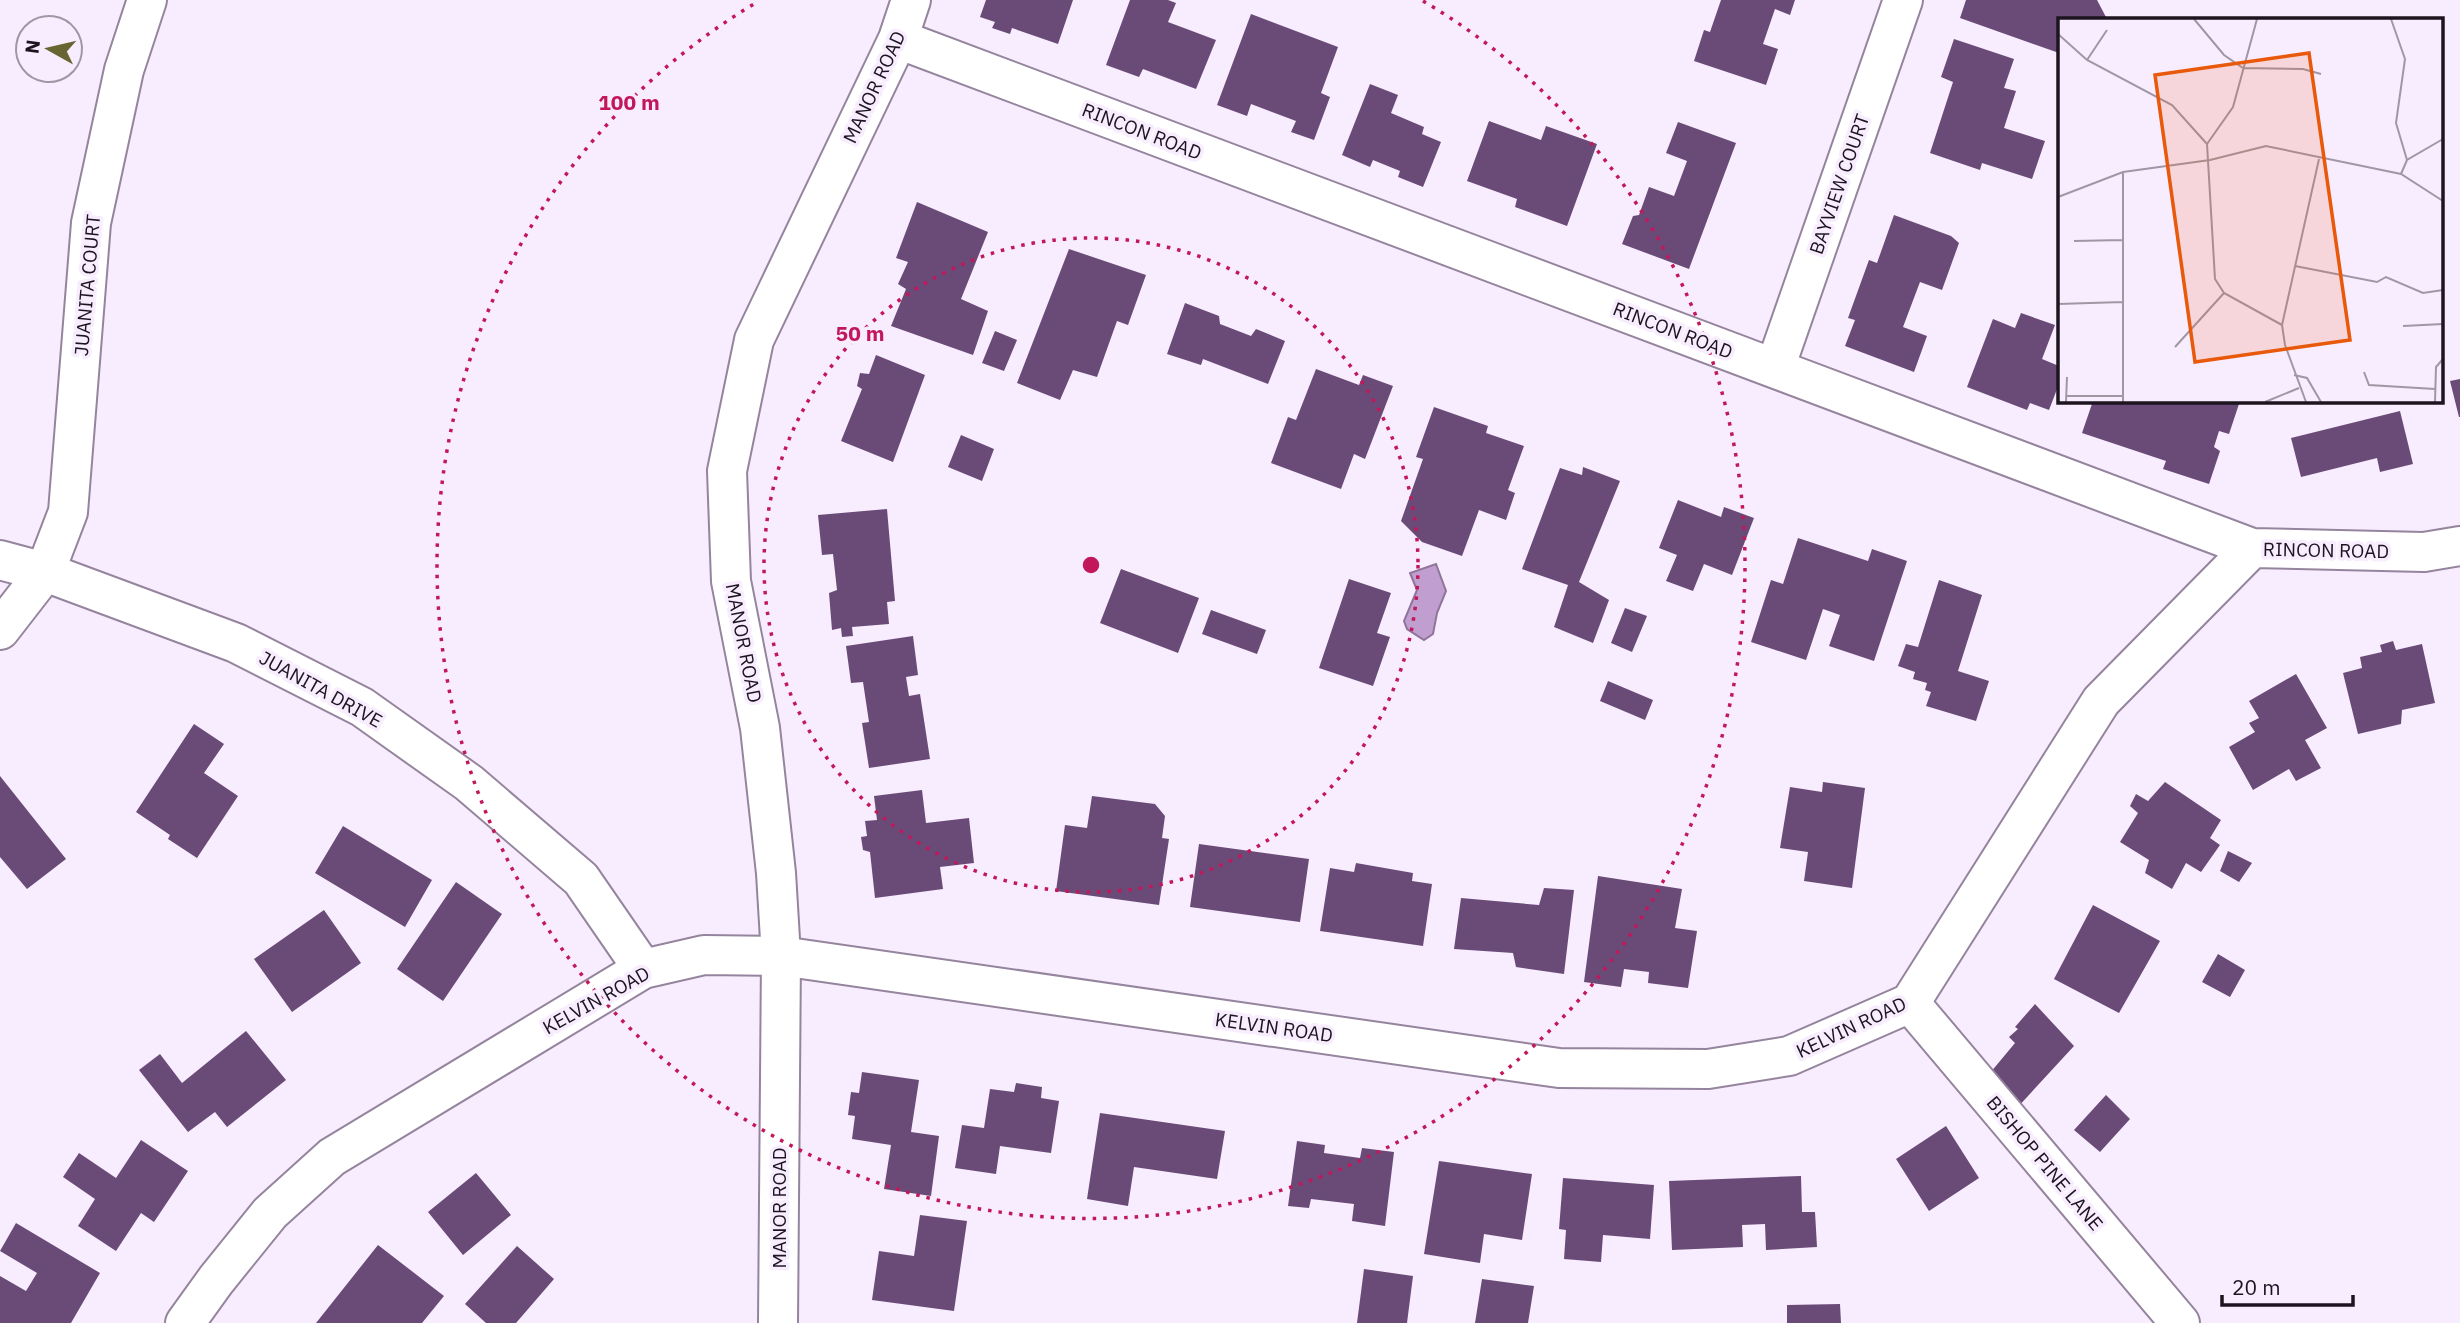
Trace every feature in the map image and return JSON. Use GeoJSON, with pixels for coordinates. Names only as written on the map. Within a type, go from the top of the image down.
{"type":"FeatureCollection","features":[{"type":"Feature","properties":{"kind":"street","name":"JUANITA COURT"},"geometry":{"type":"LineString","coordinates":[[0,630],[45,572],[68,512],[91,223],[124,70],[146,0]]}},
{"type":"Feature","properties":{"kind":"street","name":"MANOR ROAD"},"geometry":{"type":"LineString","coordinates":[[778,1323],[781,956],[776,873],[760,729],[731,581],[727,471],[754,340],[898,39],[911,0]]}},
{"type":"Feature","properties":{"kind":"street","name":"BAYVIEW COURT"},"geometry":{"type":"LineString","coordinates":[[1775,368],[1903,0]]}},
{"type":"Feature","properties":{"kind":"street","name":"RINCON ROAD"},"geometry":{"type":"LineString","coordinates":[[898,39],[2252,548],[2424,552],[2460,546]]}},
{"type":"Feature","properties":{"kind":"street","name":"KELVIN ROAD"},"geometry":{"type":"LineString","coordinates":[[185,1323],[270,1213],[332,1157],[643,969],[704,955],[781,956],[1559,1068],[1708,1069],[1789,1056],[1910,1003],[2101,701],[2252,548]]}},
{"type":"Feature","properties":{"kind":"street","name":"JUANITA DRIVE"},"geometry":{"type":"LineString","coordinates":[[0,560],[45,572],[236,643],[362,707],[469,783],[581,879],[643,969]]}},
{"type":"Feature","properties":{"kind":"street","name":"BISHOP PINE LANE"},"geometry":{"type":"LineString","coordinates":[[1910,1003],[2180,1323]]}},
{"type":"Feature","properties":{"kind":"shaded area"},"geometry":{"type":"Polygon","coordinates":[[[1436,564],[1446,591],[1437,613],[1433,634],[1424,640],[1407,629],[1404,621],[1417,590],[1410,573],[1436,564]]]}},
{"type":"Feature","properties":{"kind":"building"},"geometry":{"type":"Polygon","coordinates":[[[986,0],[1073,0],[1058,44],[1012,28],[1010,34],[992,28],[995,22],[980,17],[986,0]]]}},
{"type":"Feature","properties":{"kind":"building"},"geometry":{"type":"Polygon","coordinates":[[[1130,0],[1168,0],[1176,3],[1168,22],[1216,40],[1196,89],[1143,69],[1139,77],[1106,65],[1130,0]]]}},
{"type":"Feature","properties":{"kind":"building"},"geometry":{"type":"Polygon","coordinates":[[[1721,0],[1795,0],[1790,15],[1775,9],[1763,44],[1778,49],[1766,85],[1694,61],[1704,30],[1710,32],[1721,0]]]}},
{"type":"Feature","properties":{"kind":"building"},"geometry":{"type":"Polygon","coordinates":[[[1966,0],[2097,0],[2106,18],[2058,18],[2058,53],[1960,18],[1966,0]]]}},
{"type":"Feature","properties":{"kind":"building"},"geometry":{"type":"Polygon","coordinates":[[[1251,14],[1338,47],[1321,93],[1330,97],[1314,140],[1291,132],[1296,121],[1251,104],[1247,116],[1217,105],[1251,14]]]}},
{"type":"Feature","properties":{"kind":"building"},"geometry":{"type":"Polygon","coordinates":[[[1954,39],[2014,59],[2004,88],[2016,91],[2004,128],[2045,141],[2032,179],[1982,163],[1980,170],[1930,153],[1953,82],[1941,77],[1954,39]]]}},
{"type":"Feature","properties":{"kind":"building"},"geometry":{"type":"Polygon","coordinates":[[[1370,84],[1398,95],[1391,113],[1424,127],[1422,134],[1441,142],[1423,187],[1398,177],[1400,171],[1373,160],[1370,167],[1342,155],[1370,84]]]}},
{"type":"Feature","properties":{"kind":"building"},"geometry":{"type":"Polygon","coordinates":[[[1489,121],[1541,140],[1546,126],[1597,144],[1567,226],[1515,207],[1517,199],[1467,181],[1489,121]]]}},
{"type":"Feature","properties":{"kind":"building"},"geometry":{"type":"Polygon","coordinates":[[[1678,122],[1736,143],[1689,269],[1622,244],[1633,216],[1639,215],[1649,187],[1674,196],[1687,161],[1666,153],[1678,122]]]}},
{"type":"Feature","properties":{"kind":"building"},"geometry":{"type":"Polygon","coordinates":[[[917,202],[988,232],[961,299],[988,311],[973,355],[891,326],[906,289],[898,284],[908,262],[896,258],[917,202]]]}},
{"type":"Feature","properties":{"kind":"building"},"geometry":{"type":"Polygon","coordinates":[[[1894,215],[1951,236],[1959,243],[1942,290],[1920,282],[1903,327],[1927,336],[1914,372],[1845,346],[1855,320],[1848,318],[1869,260],[1877,263],[1894,215]]]}},
{"type":"Feature","properties":{"kind":"building"},"geometry":{"type":"Polygon","coordinates":[[[1069,249],[1146,275],[1128,325],[1117,321],[1097,377],[1073,370],[1060,400],[1017,383],[1069,249]]]}},
{"type":"Feature","properties":{"kind":"building"},"geometry":{"type":"Polygon","coordinates":[[[1185,303],[1219,316],[1220,324],[1251,336],[1256,329],[1285,341],[1268,384],[1203,359],[1201,365],[1167,354],[1185,303]]]}},
{"type":"Feature","properties":{"kind":"building"},"geometry":{"type":"Polygon","coordinates":[[[2021,313],[2055,325],[2042,359],[2058,366],[2058,387],[2049,410],[2030,403],[2027,410],[1967,387],[1993,319],[2015,328],[2021,313]]]}},
{"type":"Feature","properties":{"kind":"building"},"geometry":{"type":"Polygon","coordinates":[[[995,331],[1017,340],[1004,371],[982,363],[995,331]]]}},
{"type":"Feature","properties":{"kind":"building"},"geometry":{"type":"Polygon","coordinates":[[[876,355],[925,375],[893,462],[841,441],[862,389],[857,386],[860,373],[869,374],[876,355]]]}},
{"type":"Feature","properties":{"kind":"building"},"geometry":{"type":"Polygon","coordinates":[[[1316,369],[1359,385],[1363,375],[1393,386],[1365,459],[1354,454],[1341,489],[1271,463],[1288,417],[1296,420],[1316,369]]]}},
{"type":"Feature","properties":{"kind":"building"},"geometry":{"type":"Polygon","coordinates":[[[2460,379],[2460,417],[2459,417],[2450,381],[2460,379]]]}},
{"type":"Feature","properties":{"kind":"building"},"geometry":{"type":"Polygon","coordinates":[[[2093,402],[2240,402],[2229,434],[2219,431],[2214,447],[2220,451],[2209,484],[2163,469],[2166,461],[2082,433],[2093,402]]]}},
{"type":"Feature","properties":{"kind":"building"},"geometry":{"type":"Polygon","coordinates":[[[1434,407],[1488,426],[1486,433],[1524,446],[1508,490],[1515,493],[1506,520],[1479,510],[1462,556],[1422,542],[1401,521],[1423,459],[1416,457],[1434,407]]]}},
{"type":"Feature","properties":{"kind":"building"},"geometry":{"type":"Polygon","coordinates":[[[2400,411],[2413,464],[2380,472],[2377,458],[2301,477],[2291,438],[2400,411]]]}},
{"type":"Feature","properties":{"kind":"building"},"geometry":{"type":"Polygon","coordinates":[[[961,435],[994,449],[982,481],[948,467],[961,435]]]}},
{"type":"Feature","properties":{"kind":"building"},"geometry":{"type":"Polygon","coordinates":[[[1583,467],[1620,481],[1579,582],[1609,600],[1593,643],[1554,627],[1568,585],[1522,569],[1560,468],[1582,475],[1583,467]]]}},
{"type":"Feature","properties":{"kind":"building"},"geometry":{"type":"Polygon","coordinates":[[[1678,500],[1721,517],[1724,507],[1754,518],[1732,575],[1704,564],[1693,591],[1666,581],[1677,555],[1659,548],[1678,500]]]}},
{"type":"Feature","properties":{"kind":"building"},"geometry":{"type":"Polygon","coordinates":[[[887,509],[895,601],[887,602],[889,624],[852,627],[853,636],[842,637],[841,628],[832,630],[829,593],[837,590],[833,554],[822,555],[818,515],[887,509]]]}},
{"type":"Feature","properties":{"kind":"building"},"geometry":{"type":"Polygon","coordinates":[[[1798,538],[1868,561],[1872,549],[1907,561],[1874,661],[1829,646],[1840,615],[1823,609],[1806,660],[1751,642],[1771,580],[1783,584],[1798,538]]]}},
{"type":"Feature","properties":{"kind":"building"},"geometry":{"type":"Polygon","coordinates":[[[1121,569],[1199,598],[1178,653],[1100,623],[1121,569]]]}},
{"type":"Feature","properties":{"kind":"building"},"geometry":{"type":"Polygon","coordinates":[[[1349,579],[1391,593],[1377,633],[1390,637],[1373,686],[1319,668],[1349,579]]]}},
{"type":"Feature","properties":{"kind":"building"},"geometry":{"type":"Polygon","coordinates":[[[1939,580],[1982,595],[1958,671],[1989,681],[1976,721],[1926,706],[1931,692],[1925,690],[1927,683],[1913,679],[1915,672],[1898,666],[1906,644],[1918,647],[1939,580]]]}},
{"type":"Feature","properties":{"kind":"building"},"geometry":{"type":"Polygon","coordinates":[[[1625,608],[1647,616],[1632,652],[1611,643],[1625,608]]]}},
{"type":"Feature","properties":{"kind":"building"},"geometry":{"type":"Polygon","coordinates":[[[1211,610],[1266,630],[1257,654],[1202,634],[1211,610]]]}},
{"type":"Feature","properties":{"kind":"building"},"geometry":{"type":"Polygon","coordinates":[[[913,636],[918,675],[906,677],[909,696],[920,694],[930,759],[869,768],[862,723],[869,722],[863,682],[851,683],[846,646],[913,636]]]}},
{"type":"Feature","properties":{"kind":"building"},"geometry":{"type":"Polygon","coordinates":[[[2393,641],[2396,650],[2422,644],[2435,703],[2402,710],[2401,724],[2358,734],[2343,673],[2362,668],[2360,657],[2382,652],[2380,645],[2393,641]]]}},
{"type":"Feature","properties":{"kind":"building"},"geometry":{"type":"Polygon","coordinates":[[[2296,674],[2327,728],[2305,740],[2321,768],[2296,781],[2289,769],[2253,790],[2229,747],[2255,732],[2249,723],[2259,718],[2249,701],[2296,674]]]}},
{"type":"Feature","properties":{"kind":"building"},"geometry":{"type":"Polygon","coordinates":[[[1608,681],[1653,700],[1645,720],[1600,701],[1608,681]]]}},
{"type":"Feature","properties":{"kind":"building"},"geometry":{"type":"Polygon","coordinates":[[[194,724],[224,744],[204,773],[238,796],[197,858],[168,839],[170,835],[136,812],[194,724]]]}},
{"type":"Feature","properties":{"kind":"building"},"geometry":{"type":"Polygon","coordinates":[[[0,776],[66,859],[27,889],[0,857],[0,776]]]}},
{"type":"Feature","properties":{"kind":"building"},"geometry":{"type":"Polygon","coordinates":[[[1823,782],[1865,788],[1852,888],[1804,881],[1808,852],[1780,848],[1790,787],[1822,792],[1823,782]]]}},
{"type":"Feature","properties":{"kind":"building"},"geometry":{"type":"Polygon","coordinates":[[[2165,782],[2221,820],[2210,838],[2220,845],[2201,872],[2186,863],[2172,889],[2145,873],[2149,860],[2120,842],[2138,813],[2130,806],[2136,794],[2148,801],[2165,782]]]}},
{"type":"Feature","properties":{"kind":"building"},"geometry":{"type":"Polygon","coordinates":[[[922,790],[926,823],[969,818],[974,863],[940,867],[943,889],[875,898],[870,852],[863,850],[861,837],[867,836],[865,821],[877,820],[874,796],[922,790]]]}},
{"type":"Feature","properties":{"kind":"building"},"geometry":{"type":"Polygon","coordinates":[[[1092,796],[1155,804],[1165,816],[1162,838],[1169,839],[1159,905],[1056,891],[1065,825],[1087,828],[1092,796]]]}},
{"type":"Feature","properties":{"kind":"building"},"geometry":{"type":"Polygon","coordinates":[[[343,826],[432,880],[405,927],[315,873],[343,826]]]}},
{"type":"Feature","properties":{"kind":"building"},"geometry":{"type":"Polygon","coordinates":[[[1199,844],[1309,859],[1300,922],[1190,907],[1199,844]]]}},
{"type":"Feature","properties":{"kind":"building"},"geometry":{"type":"Polygon","coordinates":[[[2228,851],[2252,863],[2239,882],[2220,871],[2228,851]]]}},
{"type":"Feature","properties":{"kind":"building"},"geometry":{"type":"Polygon","coordinates":[[[1356,863],[1413,873],[1412,881],[1432,884],[1423,946],[1320,931],[1330,868],[1354,872],[1356,863]]]}},
{"type":"Feature","properties":{"kind":"building"},"geometry":{"type":"Polygon","coordinates":[[[1598,876],[1682,889],[1675,928],[1697,931],[1688,988],[1648,983],[1649,972],[1624,969],[1621,987],[1584,982],[1598,876]]]}},
{"type":"Feature","properties":{"kind":"building"},"geometry":{"type":"Polygon","coordinates":[[[456,882],[502,914],[443,1001],[397,969],[456,882]]]}},
{"type":"Feature","properties":{"kind":"building"},"geometry":{"type":"Polygon","coordinates":[[[1544,888],[1574,890],[1564,974],[1516,967],[1513,953],[1454,949],[1461,898],[1539,905],[1544,888]]]}},
{"type":"Feature","properties":{"kind":"building"},"geometry":{"type":"Polygon","coordinates":[[[2093,905],[2160,941],[2119,1013],[2054,979],[2093,905]]]}},
{"type":"Feature","properties":{"kind":"building"},"geometry":{"type":"Polygon","coordinates":[[[324,910],[361,963],[292,1012],[254,959],[324,910]]]}},
{"type":"Feature","properties":{"kind":"building"},"geometry":{"type":"Polygon","coordinates":[[[2218,954],[2245,970],[2230,997],[2202,982],[2218,954]]]}},
{"type":"Feature","properties":{"kind":"building"},"geometry":{"type":"Polygon","coordinates":[[[2035,1004],[2074,1046],[2016,1109],[1985,1079],[2015,1043],[2009,1037],[2018,1029],[2015,1027],[2035,1004]]]}},
{"type":"Feature","properties":{"kind":"building"},"geometry":{"type":"Polygon","coordinates":[[[246,1031],[286,1080],[227,1127],[215,1112],[188,1132],[139,1070],[160,1054],[182,1083],[246,1031]]]}},
{"type":"Feature","properties":{"kind":"building"},"geometry":{"type":"Polygon","coordinates":[[[862,1072],[919,1080],[911,1132],[939,1136],[931,1196],[884,1189],[891,1145],[852,1139],[855,1116],[848,1115],[851,1092],[859,1093],[862,1072]]]}},
{"type":"Feature","properties":{"kind":"building"},"geometry":{"type":"Polygon","coordinates":[[[1016,1083],[1042,1087],[1041,1098],[1059,1101],[1051,1153],[1000,1146],[996,1174],[955,1168],[962,1125],[984,1128],[990,1089],[1014,1092],[1016,1083]]]}},
{"type":"Feature","properties":{"kind":"building"},"geometry":{"type":"Polygon","coordinates":[[[2106,1095],[2130,1119],[2100,1152],[2074,1130],[2106,1095]]]}},
{"type":"Feature","properties":{"kind":"building"},"geometry":{"type":"Polygon","coordinates":[[[1100,1113],[1225,1131],[1217,1179],[1134,1167],[1128,1206],[1087,1199],[1100,1113]]]}},
{"type":"Feature","properties":{"kind":"building"},"geometry":{"type":"Polygon","coordinates":[[[1946,1126],[1979,1178],[1929,1211],[1896,1159],[1946,1126]]]}},
{"type":"Feature","properties":{"kind":"building"},"geometry":{"type":"Polygon","coordinates":[[[141,1140],[188,1171],[154,1222],[141,1213],[116,1251],[78,1226],[95,1199],[63,1177],[79,1153],[116,1178],[141,1140]]]}},
{"type":"Feature","properties":{"kind":"building"},"geometry":{"type":"Polygon","coordinates":[[[1297,1141],[1325,1145],[1324,1153],[1360,1158],[1362,1148],[1394,1152],[1385,1226],[1352,1221],[1354,1204],[1311,1199],[1309,1208],[1288,1206],[1297,1141]]]}},
{"type":"Feature","properties":{"kind":"building"},"geometry":{"type":"Polygon","coordinates":[[[1439,1161],[1532,1174],[1522,1240],[1484,1234],[1480,1263],[1424,1254],[1439,1161]]]}},
{"type":"Feature","properties":{"kind":"building"},"geometry":{"type":"Polygon","coordinates":[[[476,1173],[511,1215],[463,1255],[428,1212],[476,1173]]]}},
{"type":"Feature","properties":{"kind":"building"},"geometry":{"type":"Polygon","coordinates":[[[1801,1176],[1802,1212],[1815,1212],[1817,1247],[1766,1250],[1765,1224],[1742,1225],[1743,1247],[1672,1250],[1669,1181],[1801,1176]]]}},
{"type":"Feature","properties":{"kind":"building"},"geometry":{"type":"Polygon","coordinates":[[[1563,1178],[1654,1185],[1650,1239],[1603,1235],[1601,1262],[1564,1259],[1566,1230],[1559,1229],[1563,1178]]]}},
{"type":"Feature","properties":{"kind":"building"},"geometry":{"type":"Polygon","coordinates":[[[920,1215],[967,1221],[954,1311],[872,1300],[879,1251],[914,1256],[920,1215]]]}},
{"type":"Feature","properties":{"kind":"building"},"geometry":{"type":"Polygon","coordinates":[[[16,1223],[100,1273],[71,1323],[0,1323],[0,1276],[26,1291],[37,1273],[0,1251],[16,1223]]]}},
{"type":"Feature","properties":{"kind":"building"},"geometry":{"type":"Polygon","coordinates":[[[378,1245],[444,1296],[422,1323],[316,1323],[378,1245]]]}},
{"type":"Feature","properties":{"kind":"building"},"geometry":{"type":"Polygon","coordinates":[[[517,1246],[554,1279],[516,1323],[486,1323],[465,1304],[517,1246]]]}},
{"type":"Feature","properties":{"kind":"building"},"geometry":{"type":"Polygon","coordinates":[[[1364,1269],[1413,1276],[1407,1323],[1357,1323],[1364,1269]]]}},
{"type":"Feature","properties":{"kind":"building"},"geometry":{"type":"Polygon","coordinates":[[[1482,1279],[1534,1286],[1528,1323],[1475,1323],[1482,1279]]]}},
{"type":"Feature","properties":{"kind":"building"},"geometry":{"type":"Polygon","coordinates":[[[1840,1304],[1841,1323],[1787,1323],[1787,1305],[1840,1304]]]}}]}
